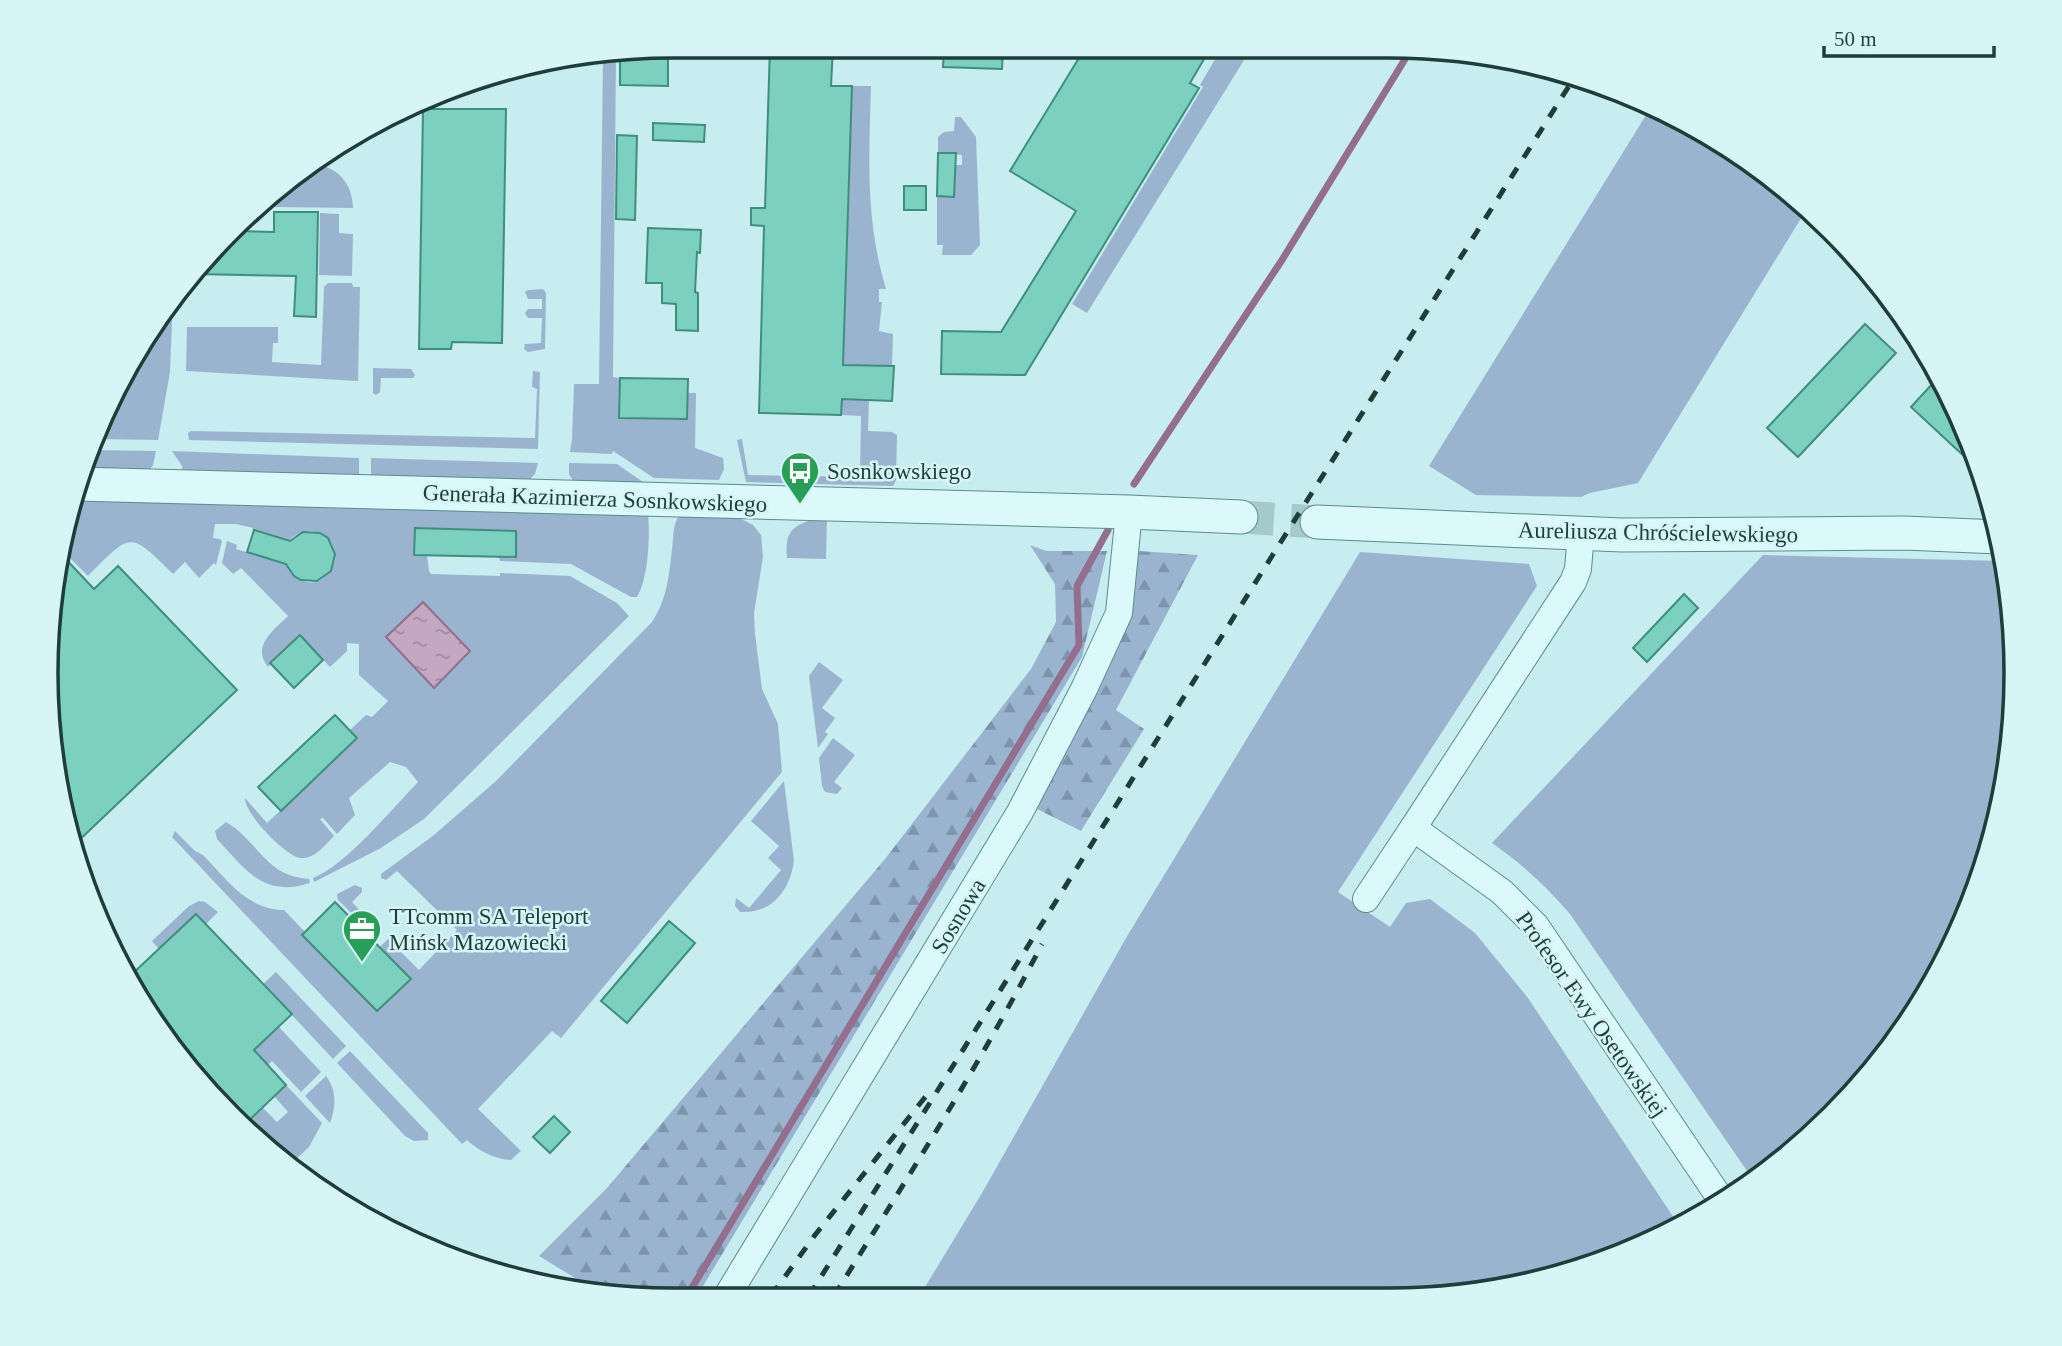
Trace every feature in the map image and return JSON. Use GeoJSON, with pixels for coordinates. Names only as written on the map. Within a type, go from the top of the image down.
{"type":"FeatureCollection","features":[{"type":"Feature","properties":{"kind":"street","name":"Generała Kazimierza Sosnkowskiego"},"geometry":{"type":"LineString","coordinates":[[87,484],[1241,517]]}},
{"type":"Feature","properties":{"kind":"street","name":"Sosnowa"},"geometry":{"type":"LineString","coordinates":[[732,1288],[1020,812],[1084,689],[1119,613],[1129,512]]}},
{"type":"Feature","properties":{"kind":"street","name":"Aureliusza Chróścielewskiego"},"geometry":{"type":"LineString","coordinates":[[1318,522],[1622,535],[1904,533],[1988,537]]}},
{"type":"Feature","properties":{"kind":"street"},"geometry":{"type":"LineString","coordinates":[[1366,899],[1573,582],[1578,569],[1581,533]]}},
{"type":"Feature","properties":{"kind":"street","name":"Profesor Ewy Osetowskiej"},"geometry":{"type":"LineString","coordinates":[[1413,828],[1503,892],[1536,926],[1717,1194]]}},
{"type":"Feature","properties":{"kind":"green space"},"geometry":{"type":"Polygon","coordinates":[[[1216,58],[1245,58],[1087,313],[1072,304],[1203,87],[1200,85],[1216,58]]]}},
{"type":"Feature","properties":{"kind":"green space"},"geometry":{"type":"Polygon","coordinates":[[[616,61],[613,377],[620,378],[619,417],[687,419],[688,393],[696,393],[695,448],[723,458],[724,469],[719,480],[654,478],[613,451],[612,454],[570,452],[574,384],[599,384],[603,62],[616,61]]]}},
{"type":"Feature","properties":{"kind":"green space"},"geometry":{"type":"Polygon","coordinates":[[[852,86],[871,86],[871,213],[886,289],[879,289],[879,302],[882,302],[879,331],[893,334],[892,366],[870,366],[868,431],[892,432],[897,435],[896,480],[893,486],[746,482],[737,440],[742,439],[748,475],[860,477],[861,416],[841,415],[852,86]]]}},
{"type":"Feature","properties":{"kind":"green space"},"geometry":{"type":"Polygon","coordinates":[[[1646,115],[1731,161],[1802,217],[1638,483],[1581,497],[1476,495],[1429,466],[1646,115]]]}},
{"type":"Feature","properties":{"kind":"green space"},"geometry":{"type":"Polygon","coordinates":[[[955,117],[961,117],[976,137],[980,245],[971,255],[942,255],[943,245],[937,245],[937,196],[954,196],[955,165],[962,165],[962,155],[938,153],[938,137],[944,132],[954,131],[955,117]]]}},
{"type":"Feature","properties":{"kind":"green space"},"geometry":{"type":"Polygon","coordinates":[[[324,166],[335,172],[346,183],[353,208],[274,207],[324,166]]]}},
{"type":"Feature","properties":{"kind":"green space"},"geometry":{"type":"Polygon","coordinates":[[[320,213],[339,214],[339,233],[353,234],[352,276],[319,275],[320,213]]]}},
{"type":"Feature","properties":{"kind":"green space"},"geometry":{"type":"Polygon","coordinates":[[[328,283],[352,283],[353,287],[360,287],[358,381],[186,371],[187,327],[278,327],[278,343],[273,343],[272,362],[321,365],[324,287],[328,283]]]}},
{"type":"Feature","properties":{"kind":"green space"},"geometry":{"type":"Polygon","coordinates":[[[543,289],[546,293],[545,349],[528,352],[524,349],[525,344],[541,343],[542,318],[528,318],[525,313],[528,309],[542,309],[542,299],[528,299],[525,292],[543,289]]]}},
{"type":"Feature","properties":{"kind":"green space"},"geometry":{"type":"Polygon","coordinates":[[[172,316],[170,372],[158,440],[105,439],[140,365],[172,316]]]}},
{"type":"Feature","properties":{"kind":"green space"},"geometry":{"type":"Polygon","coordinates":[[[373,368],[411,369],[415,375],[413,378],[381,378],[380,392],[376,395],[373,393],[373,368]]]}},
{"type":"Feature","properties":{"kind":"green space"},"geometry":{"type":"Polygon","coordinates":[[[533,371],[540,372],[538,449],[189,440],[188,433],[191,431],[535,438],[537,389],[532,387],[533,371]]]}},
{"type":"Feature","properties":{"kind":"green space"},"geometry":{"type":"Polygon","coordinates":[[[100,450],[156,451],[153,465],[146,476],[91,472],[100,450]]]}},
{"type":"Feature","properties":{"kind":"green space"},"geometry":{"type":"Polygon","coordinates":[[[172,451],[359,458],[359,475],[183,477],[182,466],[172,451]]]}},
{"type":"Feature","properties":{"kind":"green space"},"geometry":{"type":"Polygon","coordinates":[[[371,458],[538,463],[535,474],[528,481],[376,482],[371,474],[371,458]]]}},
{"type":"Feature","properties":{"kind":"green space"},"geometry":{"type":"Polygon","coordinates":[[[569,463],[617,464],[653,489],[573,481],[569,474],[569,463]]]}},
{"type":"Feature","properties":{"kind":"green space"},"geometry":{"type":"Polygon","coordinates":[[[84,495],[648,511],[649,520],[646,567],[637,597],[631,597],[571,564],[500,561],[499,557],[516,557],[516,531],[416,528],[414,555],[427,555],[431,574],[570,576],[617,603],[629,616],[424,819],[381,848],[314,882],[313,878],[354,849],[418,782],[406,767],[390,762],[349,798],[355,815],[337,834],[323,818],[320,819],[334,836],[319,851],[306,858],[294,856],[276,843],[251,814],[247,805],[245,798],[267,823],[357,739],[350,730],[366,715],[372,717],[388,701],[359,675],[359,644],[347,643],[347,651],[330,667],[300,635],[268,667],[263,659],[263,645],[288,616],[241,568],[233,574],[222,563],[227,541],[237,545],[236,549],[272,560],[279,538],[252,530],[253,528],[236,524],[215,524],[213,538],[222,541],[216,565],[214,563],[199,578],[185,562],[173,574],[147,550],[130,542],[114,551],[88,576],[69,557],[84,495]],[[312,531],[295,536],[286,545],[285,557],[289,568],[298,578],[308,582],[320,580],[331,569],[334,561],[328,538],[312,531]]]}},
{"type":"Feature","properties":{"kind":"green space"},"geometry":{"type":"Polygon","coordinates":[[[681,512],[737,517],[753,525],[761,535],[763,557],[754,613],[755,634],[762,689],[778,724],[782,772],[561,1038],[552,1031],[478,1109],[521,1151],[511,1160],[499,1158],[482,1151],[467,1140],[462,1144],[172,837],[175,831],[249,899],[271,909],[284,910],[305,932],[302,935],[377,1011],[410,979],[380,947],[388,939],[419,970],[457,930],[397,871],[386,880],[381,878],[381,874],[434,835],[496,781],[652,622],[666,587],[674,530],[681,512]]]}},
{"type":"Feature","properties":{"kind":"green space"},"geometry":{"type":"Polygon","coordinates":[[[821,517],[827,518],[826,559],[787,558],[789,534],[798,526],[821,517]]]}},
{"type":"Feature","properties":{"kind":"green space"},"geometry":{"type":"Polygon","coordinates":[[[1030,545],[1046,551],[1107,551],[1082,657],[702,1288],[633,1287],[579,1281],[539,1256],[607,1188],[885,859],[1031,669],[1056,622],[1055,584],[1030,545]]]}},
{"type":"Feature","properties":{"kind":"green space"},"geometry":{"type":"Polygon","coordinates":[[[1139,551],[1198,555],[1116,710],[1144,729],[1081,831],[1031,806],[1128,617],[1139,551]]]}},
{"type":"Feature","properties":{"kind":"green space"},"geometry":{"type":"Polygon","coordinates":[[[1360,552],[1529,564],[1537,586],[1338,892],[1390,927],[1406,903],[1430,899],[1475,933],[1528,998],[1674,1218],[1587,1256],[1548,1267],[1469,1283],[1429,1287],[924,1288],[982,1193],[1126,938],[1360,552]]]}},
{"type":"Feature","properties":{"kind":"green space"},"geometry":{"type":"Polygon","coordinates":[[[1763,555],[1993,561],[2003,633],[2003,713],[1992,793],[1972,871],[1941,945],[1922,981],[1877,1048],[1824,1108],[1795,1136],[1748,1173],[1570,914],[1533,876],[1492,843],[1763,555]]]}},
{"type":"Feature","properties":{"kind":"green space"},"geometry":{"type":"Polygon","coordinates":[[[819,662],[843,680],[822,708],[835,718],[818,748],[809,676],[819,662]]]}},
{"type":"Feature","properties":{"kind":"green space"},"geometry":{"type":"Polygon","coordinates":[[[833,738],[855,755],[834,782],[842,788],[837,794],[825,792],[822,786],[819,758],[833,738]]]}},
{"type":"Feature","properties":{"kind":"green space"},"geometry":{"type":"Polygon","coordinates":[[[784,781],[794,861],[792,872],[778,898],[761,909],[740,912],[735,906],[736,898],[749,908],[781,870],[768,858],[779,846],[751,821],[784,781]]]}},
{"type":"Feature","properties":{"kind":"green space"},"geometry":{"type":"Polygon","coordinates":[[[226,822],[247,838],[272,865],[282,872],[309,879],[310,883],[280,887],[257,878],[217,839],[215,831],[226,822]]]}},
{"type":"Feature","properties":{"kind":"green space"},"geometry":{"type":"Polygon","coordinates":[[[355,885],[362,888],[362,892],[352,902],[377,929],[373,934],[338,900],[337,894],[355,885]]]}},
{"type":"Feature","properties":{"kind":"green space"},"geometry":{"type":"Polygon","coordinates":[[[199,901],[205,902],[218,912],[206,924],[195,914],[159,949],[152,941],[189,906],[199,901]]]}},
{"type":"Feature","properties":{"kind":"green space"},"geometry":{"type":"Polygon","coordinates":[[[276,972],[346,1046],[333,1059],[263,984],[276,972]]]}},
{"type":"Feature","properties":{"kind":"green space"},"geometry":{"type":"Polygon","coordinates":[[[279,1027],[321,1072],[301,1092],[272,1061],[251,1082],[236,1067],[279,1027]]]}},
{"type":"Feature","properties":{"kind":"green space"},"geometry":{"type":"Polygon","coordinates":[[[350,1051],[428,1133],[428,1140],[414,1141],[405,1136],[337,1063],[350,1051]]]}},
{"type":"Feature","properties":{"kind":"green space"},"geometry":{"type":"Polygon","coordinates":[[[326,1076],[334,1099],[330,1123],[305,1096],[326,1076]]]}},
{"type":"Feature","properties":{"kind":"green space"},"geometry":{"type":"Polygon","coordinates":[[[286,1085],[322,1123],[309,1147],[296,1159],[250,1120],[263,1108],[277,1122],[288,1112],[274,1096],[286,1085]]]}},
{"type":"Feature","properties":{"kind":"water"},"geometry":{"type":"Polygon","coordinates":[[[423,602],[470,651],[434,688],[386,637],[423,602]]]}},
{"type":"Feature","properties":{"kind":"building"},"geometry":{"type":"Polygon","coordinates":[[[668,58],[668,86],[620,85],[620,60],[668,58]]]}},
{"type":"Feature","properties":{"kind":"building"},"geometry":{"type":"Polygon","coordinates":[[[770,58],[832,58],[831,86],[852,86],[843,365],[894,366],[892,401],[842,399],[841,415],[759,413],[764,226],[751,225],[751,208],[765,208],[770,58]]]}},
{"type":"Feature","properties":{"kind":"building"},"geometry":{"type":"Polygon","coordinates":[[[943,58],[1003,58],[1002,69],[943,67],[943,58]]]}},
{"type":"Feature","properties":{"kind":"building"},"geometry":{"type":"Polygon","coordinates":[[[1079,58],[1205,58],[1190,83],[1199,88],[1025,375],[941,374],[942,331],[1001,332],[1076,211],[1010,171],[1079,58]]]}},
{"type":"Feature","properties":{"kind":"building"},"geometry":{"type":"Polygon","coordinates":[[[429,109],[506,109],[502,343],[452,342],[451,349],[419,349],[423,112],[429,109]]]}},
{"type":"Feature","properties":{"kind":"building"},"geometry":{"type":"Polygon","coordinates":[[[653,123],[705,125],[704,142],[653,140],[653,123]]]}},
{"type":"Feature","properties":{"kind":"building"},"geometry":{"type":"Polygon","coordinates":[[[617,135],[637,136],[635,220],[616,219],[617,135]]]}},
{"type":"Feature","properties":{"kind":"building"},"geometry":{"type":"Polygon","coordinates":[[[938,153],[956,153],[954,197],[937,196],[938,153]]]}},
{"type":"Feature","properties":{"kind":"building"},"geometry":{"type":"Polygon","coordinates":[[[904,186],[926,186],[926,210],[904,210],[904,186]]]}},
{"type":"Feature","properties":{"kind":"building"},"geometry":{"type":"Polygon","coordinates":[[[274,212],[318,212],[316,317],[294,316],[296,276],[204,274],[245,231],[274,232],[274,212]]]}},
{"type":"Feature","properties":{"kind":"building"},"geometry":{"type":"Polygon","coordinates":[[[648,228],[701,230],[695,292],[698,293],[698,331],[676,330],[676,304],[662,303],[662,283],[646,283],[648,228]]]}},
{"type":"Feature","properties":{"kind":"building"},"geometry":{"type":"Polygon","coordinates":[[[1865,324],[1896,353],[1798,457],[1767,428],[1865,324]]]}},
{"type":"Feature","properties":{"kind":"building"},"geometry":{"type":"Polygon","coordinates":[[[620,378],[688,379],[687,419],[619,418],[620,378]]]}},
{"type":"Feature","properties":{"kind":"building"},"geometry":{"type":"Polygon","coordinates":[[[1932,384],[1965,457],[1911,407],[1932,384]]]}},
{"type":"Feature","properties":{"kind":"building"},"geometry":{"type":"Polygon","coordinates":[[[415,528],[516,531],[516,557],[414,555],[415,528]]]}},
{"type":"Feature","properties":{"kind":"building"},"geometry":{"type":"Polygon","coordinates":[[[254,530],[290,541],[303,532],[320,533],[328,538],[335,554],[331,571],[317,581],[301,580],[294,576],[286,564],[247,552],[254,530]]]}},
{"type":"Feature","properties":{"kind":"building"},"geometry":{"type":"Polygon","coordinates":[[[68,562],[94,589],[118,566],[237,690],[81,839],[63,753],[59,713],[59,633],[68,562]]]}},
{"type":"Feature","properties":{"kind":"building"},"geometry":{"type":"Polygon","coordinates":[[[1684,594],[1698,608],[1647,662],[1633,648],[1684,594]]]}},
{"type":"Feature","properties":{"kind":"building"},"geometry":{"type":"Polygon","coordinates":[[[300,635],[323,660],[294,688],[270,663],[300,635]]]}},
{"type":"Feature","properties":{"kind":"building"},"geometry":{"type":"Polygon","coordinates":[[[335,715],[357,738],[281,811],[258,787],[335,715]]]}},
{"type":"Feature","properties":{"kind":"building","name":"TTcomm SA Teleport Mińsk Mazowiecki"},"geometry":{"type":"Polygon","coordinates":[[[335,902],[411,979],[377,1011],[302,935],[335,902]]]}},
{"type":"Feature","properties":{"kind":"building"},"geometry":{"type":"Polygon","coordinates":[[[196,914],[292,1014],[254,1050],[286,1085],[250,1119],[210,1079],[185,1048],[135,971],[196,914]]]}},
{"type":"Feature","properties":{"kind":"building"},"geometry":{"type":"Polygon","coordinates":[[[669,921],[695,943],[627,1023],[601,1001],[669,921]]]}},
{"type":"Feature","properties":{"kind":"building"},"geometry":{"type":"Polygon","coordinates":[[[554,1116],[570,1132],[550,1153],[533,1137],[554,1116]]]}},
{"type":"Feature","properties":{"kind":"waterway"},"geometry":{"type":"LineString","coordinates":[[1134,484],[1282,260],[1405,58]]}},
{"type":"Feature","properties":{"kind":"waterway"},"geometry":{"type":"LineString","coordinates":[[692,1288],[1079,645],[1077,586],[1108,530]]}},
{"type":"Feature","properties":{"kind":"tunnel"},"geometry":{"type":"LineString","coordinates":[[1241,517],[1317,522]]}},
{"type":"Feature","properties":{"kind":"railway"},"geometry":{"type":"LineString","coordinates":[[814,1288],[1570,85]]}},
{"type":"Feature","properties":{"kind":"railway"},"geometry":{"type":"LineString","coordinates":[[839,1288],[968,1078],[1042,944]]}},
{"type":"Feature","properties":{"kind":"railway"},"geometry":{"type":"LineString","coordinates":[[777,1288],[815,1235],[926,1096]]}},
{"type":"Feature","properties":{"kind":"place","name":"Sosnkowskiego"},"geometry":{"type":"Point","coordinates":[800,505]}},
{"type":"Feature","properties":{"kind":"place","name":"TTcomm SA Teleport Mińsk Mazowiecki"},"geometry":{"type":"Point","coordinates":[362,963]}}]}
